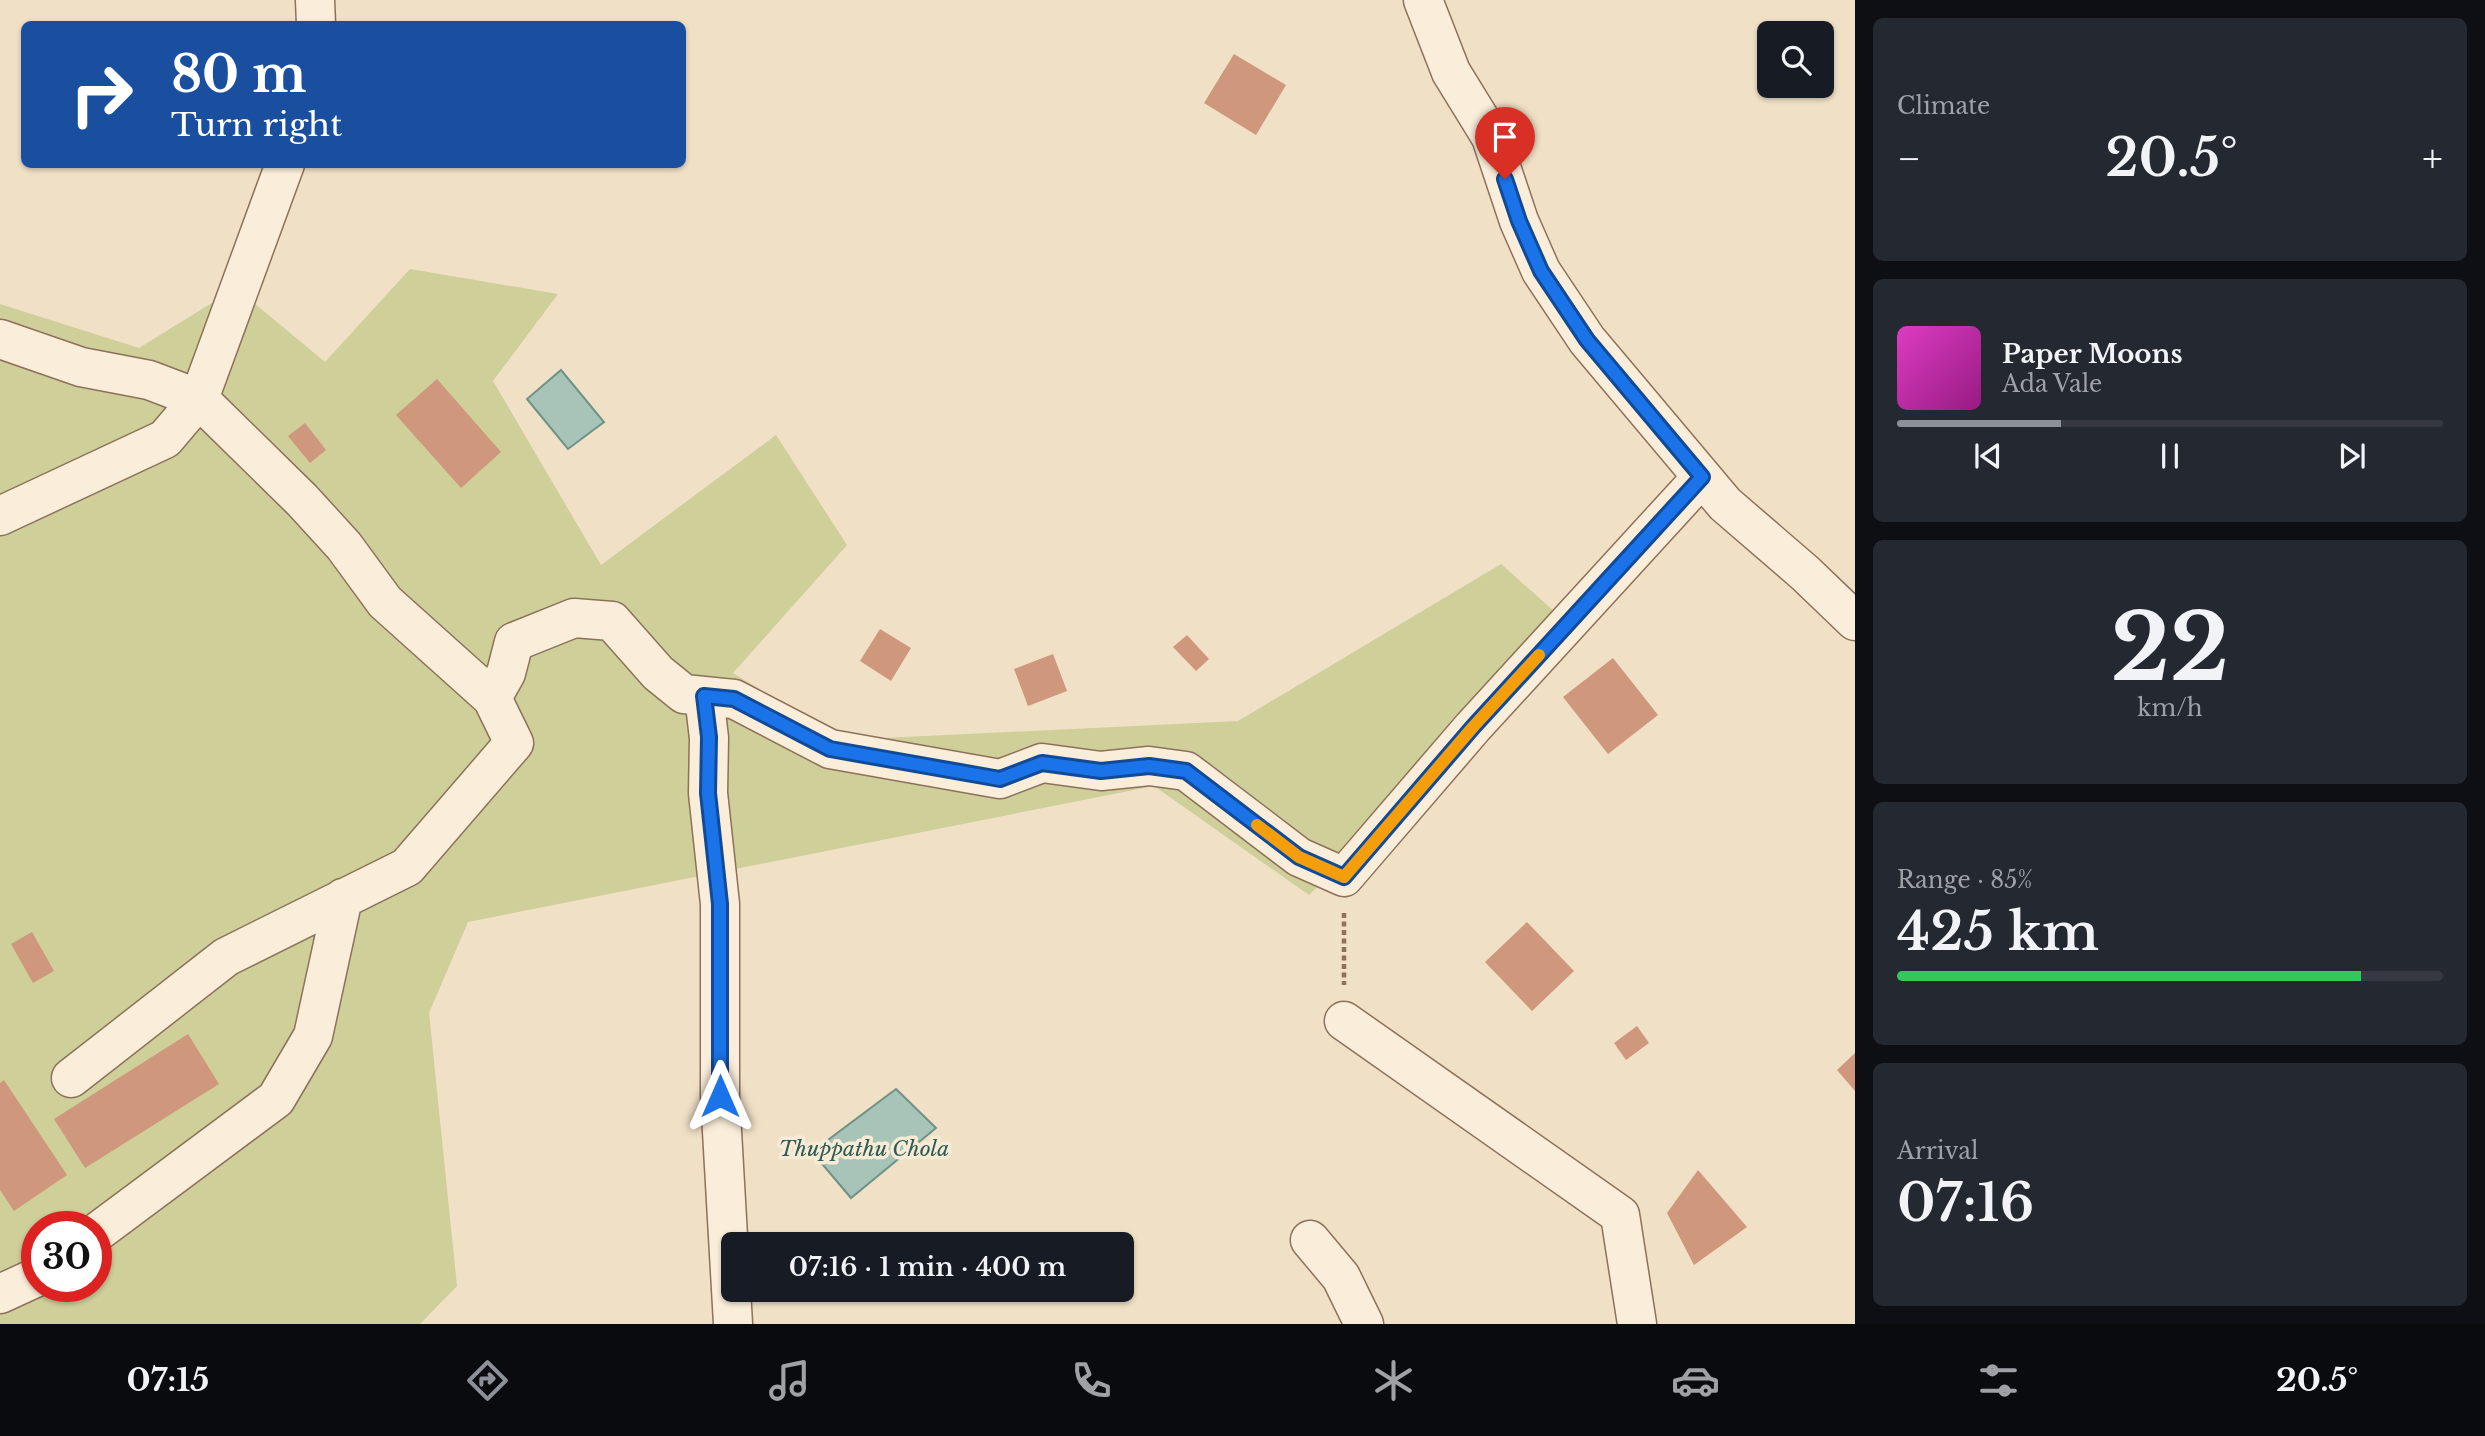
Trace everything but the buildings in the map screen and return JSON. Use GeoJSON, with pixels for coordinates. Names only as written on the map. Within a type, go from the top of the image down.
{"type":"FeatureCollection","features":[{"type":"Feature","properties":{"kind":"street"},"geometry":{"type":"LineString","coordinates":[[315,0],[316,21]]}},
{"type":"Feature","properties":{"kind":"street"},"geometry":{"type":"LineString","coordinates":[[1423,0],[1451,72],[1491,137],[1519,221],[1541,271],[1587,340],[1725,504],[1805,573],[1855,621]]}},
{"type":"Feature","properties":{"kind":"street"},"geometry":{"type":"LineString","coordinates":[[0,516],[164,439],[199,399],[284,168]]}},
{"type":"Feature","properties":{"kind":"street"},"geometry":{"type":"LineString","coordinates":[[0,339],[81,368],[149,380],[199,399],[336,537],[384,602],[492,698],[514,743],[407,867],[226,957],[71,1078]]}},
{"type":"Feature","properties":{"kind":"street"},"geometry":{"type":"LineString","coordinates":[[492,698],[506,673],[514,642],[574,618],[612,621],[658,673],[684,694],[734,699],[830,749],[1000,779],[1042,763],[1101,771],[1149,766],[1186,771],[1299,857],[1344,877],[1473,727],[1702,477]]}},
{"type":"Feature","properties":{"kind":"street"},"geometry":{"type":"LineString","coordinates":[[704,696],[709,737],[708,793],[720,904],[720,1096],[733,1324]]}},
{"type":"Feature","properties":{"kind":"street"},"geometry":{"type":"LineString","coordinates":[[112,1221],[276,1099],[313,1036],[343,898]]}},
{"type":"Feature","properties":{"kind":"street"},"geometry":{"type":"LineString","coordinates":[[1344,1021],[1620,1215],[1637,1324]]}},
{"type":"Feature","properties":{"kind":"street"},"geometry":{"type":"LineString","coordinates":[[1310,1240],[1341,1277],[1364,1324]]}},
{"type":"Feature","properties":{"kind":"street"},"geometry":{"type":"LineString","coordinates":[[0,1294],[21,1284]]}},
{"type":"Feature","properties":{"kind":"path"},"geometry":{"type":"LineString","coordinates":[[1344,877],[1344,1021]]}},
{"type":"Feature","properties":{"kind":"green space"},"geometry":{"type":"Polygon","coordinates":[[[410,269],[558,294],[493,381],[601,565],[776,435],[847,545],[733,673],[842,740],[1238,721],[1501,564],[1581,635],[1309,895],[1154,786],[468,922],[429,1013],[457,1286],[420,1324],[0,1324],[0,304],[139,348],[236,288],[325,362],[410,269]]]}},
{"type":"Feature","properties":{"kind":"water"},"geometry":{"type":"Polygon","coordinates":[[[561,370],[604,422],[568,449],[527,399],[561,370]]]}},
{"type":"Feature","properties":{"kind":"water","name":"Thuppathu Chola"},"geometry":{"type":"Polygon","coordinates":[[[896,1089],[936,1128],[851,1198],[812,1152],[896,1089]]]}},
{"type":"Feature","properties":{"kind":"slow traffic"},"geometry":{"type":"LineString","coordinates":[[1257,825],[1299,857],[1344,877],[1539,655]]}},
{"type":"Feature","properties":{"kind":"route"},"geometry":{"type":"LineString","coordinates":[[720,1096],[720,904],[708,793],[709,737],[704,696],[734,699],[830,749],[1000,779],[1042,763],[1101,771],[1149,766],[1186,771],[1299,857],[1344,877],[1473,727],[1702,477],[1587,340],[1541,271],[1519,221],[1505,179]]}}]}
